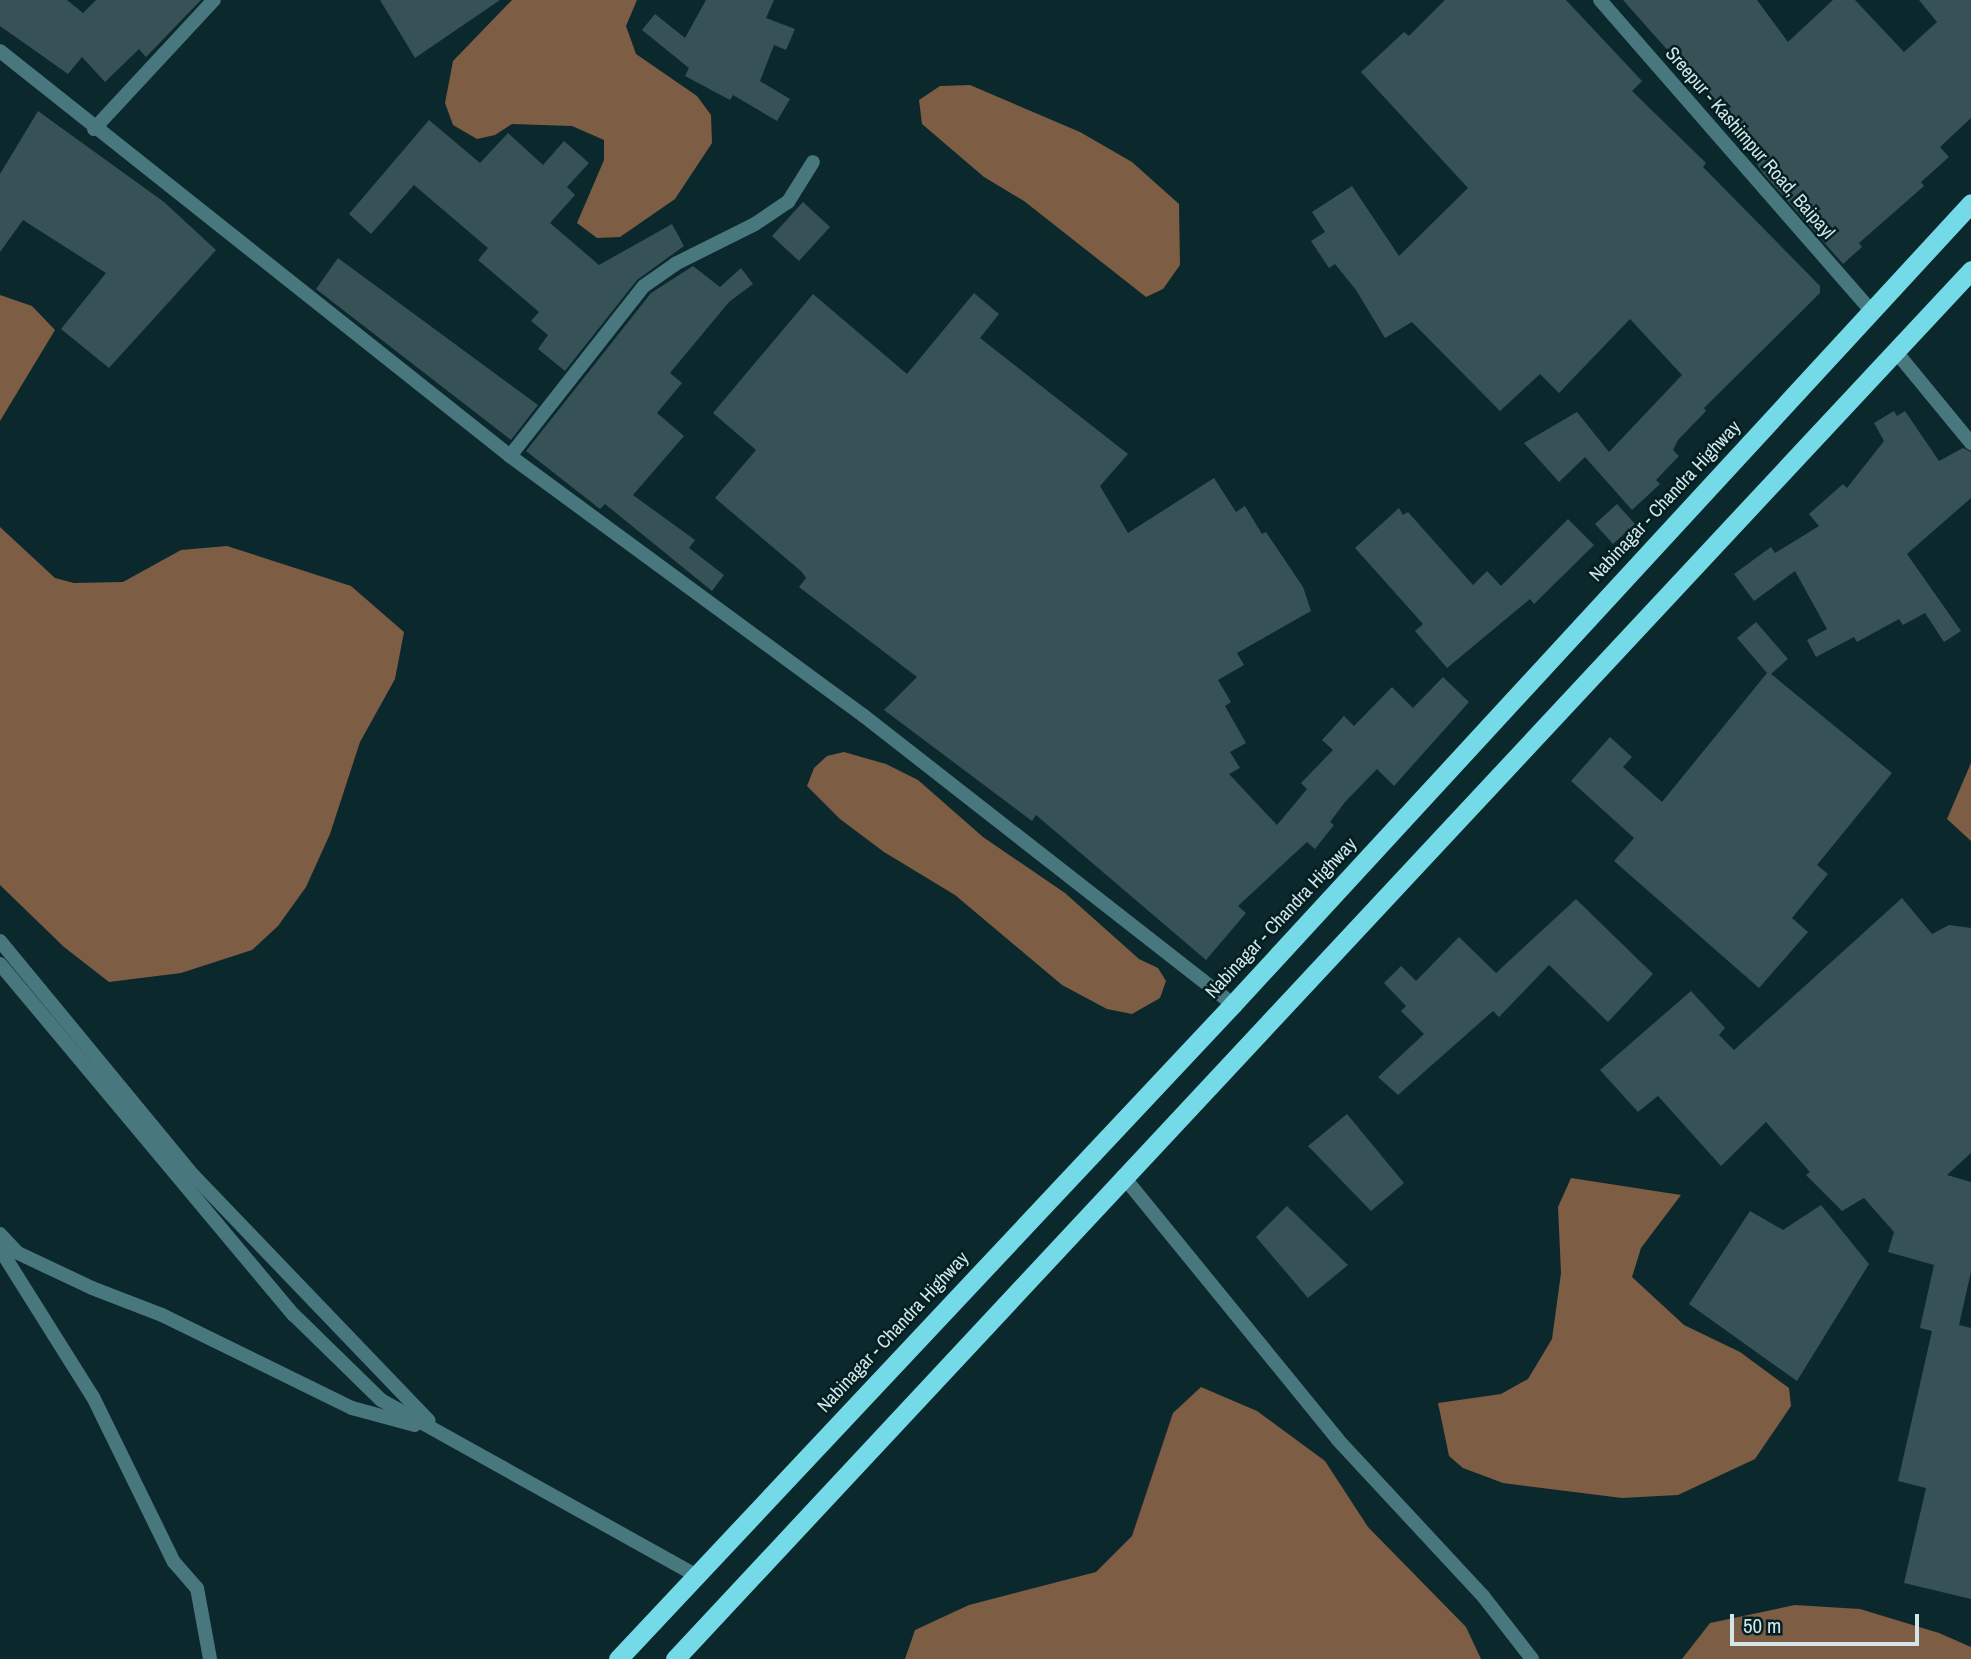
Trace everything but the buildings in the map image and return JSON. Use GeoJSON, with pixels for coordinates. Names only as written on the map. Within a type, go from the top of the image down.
{"type":"FeatureCollection","features":[{"type":"Feature","properties":{"kind":"highway","name":"Nabinagar - Chandra Highway"},"geometry":{"type":"LineString","coordinates":[[618,1659],[1233,1004],[1971,203]]}},
{"type":"Feature","properties":{"kind":"highway"},"geometry":{"type":"LineString","coordinates":[[675,1659],[1122,1176],[1898,352],[1971,270]]}},
{"type":"Feature","properties":{"kind":"street"},"geometry":{"type":"LineString","coordinates":[[94,128],[214,0]]}},
{"type":"Feature","properties":{"kind":"street","name":"Sreepur - Kashimpur Road, Baipayl"},"geometry":{"type":"LineString","coordinates":[[1600,0],[1871,311]]}},
{"type":"Feature","properties":{"kind":"street"},"geometry":{"type":"LineString","coordinates":[[0,51],[510,456],[864,716],[1233,1004]]}},
{"type":"Feature","properties":{"kind":"street"},"geometry":{"type":"LineString","coordinates":[[510,456],[644,286],[675,264],[755,224],[788,202],[813,162]]}},
{"type":"Feature","properties":{"kind":"street"},"geometry":{"type":"LineString","coordinates":[[1898,352],[1971,443]]}},
{"type":"Feature","properties":{"kind":"street"},"geometry":{"type":"LineString","coordinates":[[0,941],[194,1176],[437,1430]]}},
{"type":"Feature","properties":{"kind":"street"},"geometry":{"type":"LineString","coordinates":[[0,964],[294,1315],[381,1400],[696,1575]]}},
{"type":"Feature","properties":{"kind":"street"},"geometry":{"type":"LineString","coordinates":[[1122,1176],[1338,1440],[1483,1597],[1532,1659]]}},
{"type":"Feature","properties":{"kind":"street"},"geometry":{"type":"LineString","coordinates":[[0,1234],[18,1254],[163,1315],[352,1408],[437,1430]]}},
{"type":"Feature","properties":{"kind":"street"},"geometry":{"type":"LineString","coordinates":[[0,1249],[93,1397],[174,1562],[197,1588],[210,1659]]}},
{"type":"Feature","properties":{"kind":"shaded area"},"geometry":{"type":"Polygon","coordinates":[[[512,0],[637,0],[626,26],[636,54],[697,96],[711,115],[712,143],[675,199],[620,237],[597,238],[577,223],[604,160],[604,140],[572,126],[512,124],[495,135],[477,139],[453,125],[445,103],[453,61],[512,0]]]}},
{"type":"Feature","properties":{"kind":"shaded area"},"geometry":{"type":"Polygon","coordinates":[[[970,85],[1080,132],[1132,162],[1179,204],[1180,265],[1163,289],[1146,297],[1024,201],[984,177],[922,124],[919,100],[940,86],[970,85]]]}},
{"type":"Feature","properties":{"kind":"shaded area"},"geometry":{"type":"Polygon","coordinates":[[[0,295],[32,306],[55,330],[0,421],[0,295]]]}},
{"type":"Feature","properties":{"kind":"shaded area"},"geometry":{"type":"Polygon","coordinates":[[[0,527],[55,578],[74,583],[123,582],[181,550],[227,546],[351,586],[404,632],[395,679],[360,742],[330,834],[306,887],[278,926],[252,950],[181,973],[109,982],[64,947],[0,885],[0,527]]]}},
{"type":"Feature","properties":{"kind":"shaded area"},"geometry":{"type":"Polygon","coordinates":[[[844,752],[886,764],[918,780],[983,837],[1065,893],[1139,959],[1158,968],[1166,981],[1160,998],[1132,1014],[1107,1009],[1062,985],[955,895],[884,852],[840,819],[807,786],[814,768],[827,756],[844,752]]]}},
{"type":"Feature","properties":{"kind":"shaded area"},"geometry":{"type":"Polygon","coordinates":[[[1971,763],[1971,841],[1947,819],[1971,763]]]}},
{"type":"Feature","properties":{"kind":"shaded area"},"geometry":{"type":"Polygon","coordinates":[[[1571,1178],[1681,1195],[1641,1248],[1632,1277],[1684,1325],[1740,1352],[1789,1388],[1791,1406],[1755,1459],[1678,1495],[1622,1498],[1503,1483],[1463,1468],[1449,1456],[1438,1403],[1501,1394],[1528,1379],[1552,1339],[1561,1273],[1558,1207],[1571,1178]]]}},
{"type":"Feature","properties":{"kind":"shaded area"},"geometry":{"type":"Polygon","coordinates":[[[1201,1387],[1257,1411],[1325,1461],[1368,1527],[1466,1627],[1481,1659],[905,1659],[915,1630],[969,1605],[1096,1572],[1132,1536],[1173,1413],[1201,1387]]]}},
{"type":"Feature","properties":{"kind":"shaded area"},"geometry":{"type":"Polygon","coordinates":[[[1795,1605],[1860,1609],[1939,1633],[1971,1647],[1971,1659],[1682,1659],[1710,1623],[1795,1605]]]}}]}
